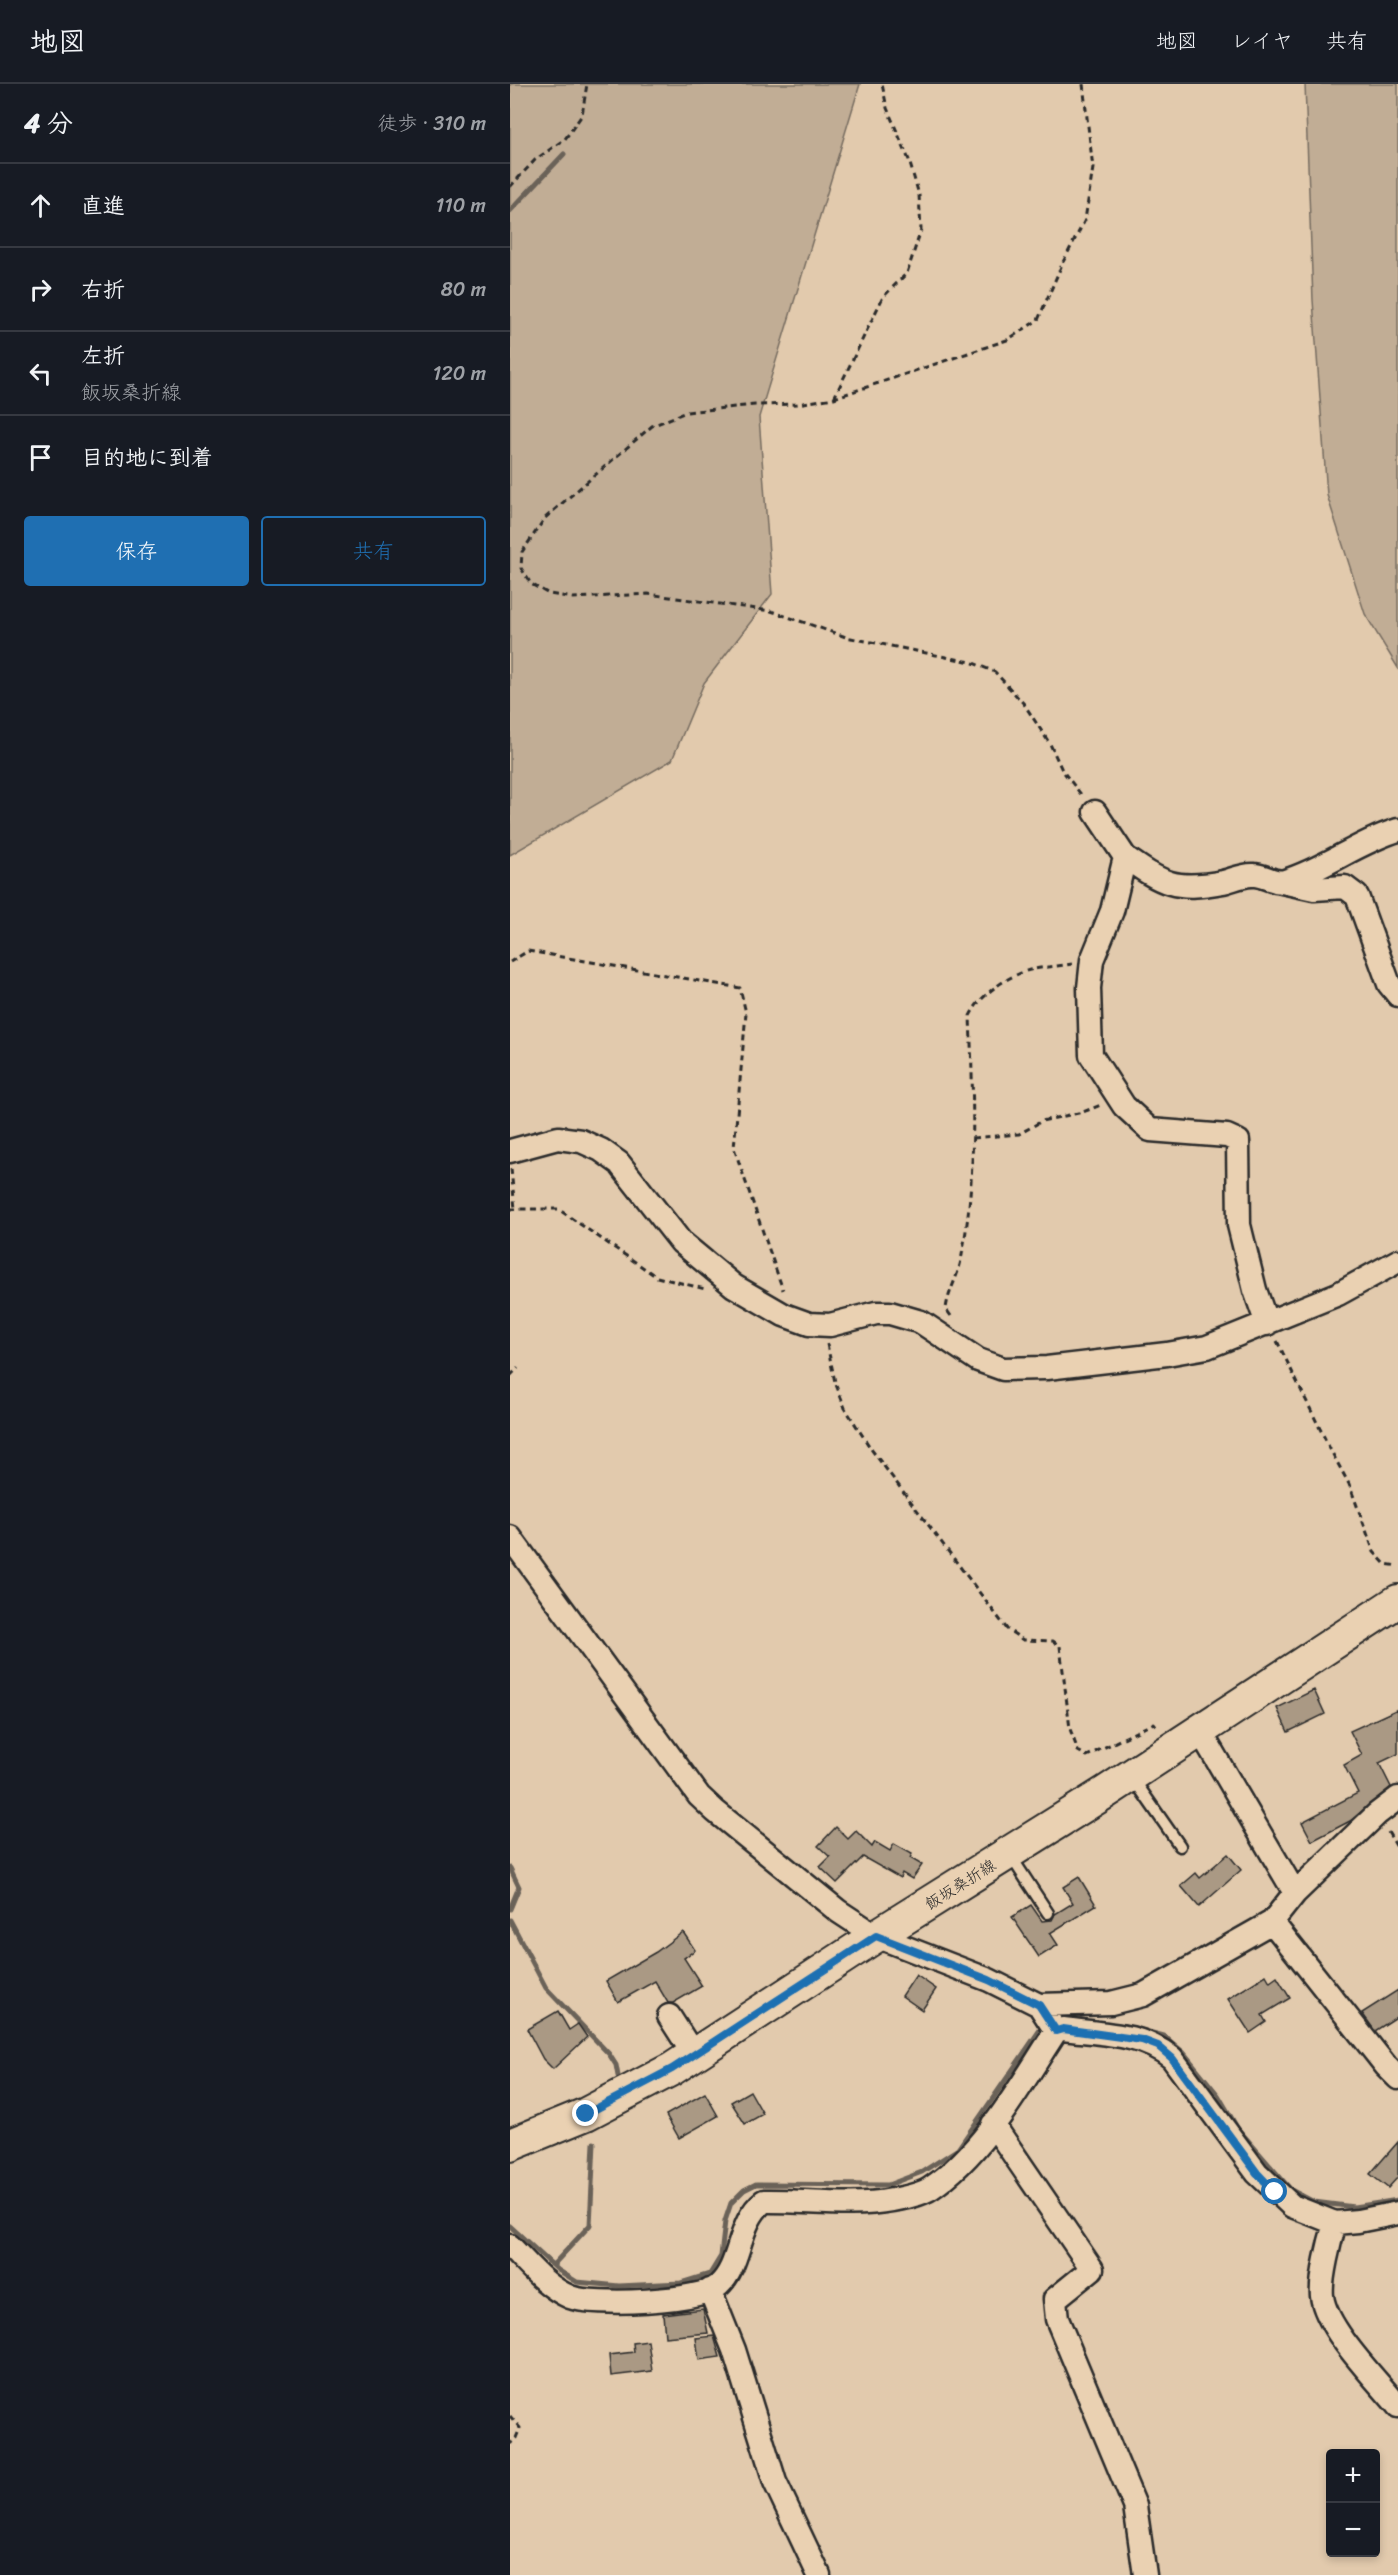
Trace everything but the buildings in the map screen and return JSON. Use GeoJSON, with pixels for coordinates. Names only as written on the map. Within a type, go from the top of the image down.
{"type":"FeatureCollection","features":[{"type":"Feature","properties":{"kind":"main road","name":"飯坂桑折線"},"geometry":{"type":"LineString","coordinates":[[510,2145],[586,2114],[694,2055],[876,1936],[1131,1776],[1398,1601]]}},
{"type":"Feature","properties":{"kind":"street"},"geometry":{"type":"LineString","coordinates":[[1095,812],[1125,857],[1150,875],[1170,885],[1189,887],[1254,874],[1314,889],[1345,887],[1357,896],[1389,984],[1398,995]]}},
{"type":"Feature","properties":{"kind":"street"},"geometry":{"type":"LineString","coordinates":[[1282,882],[1322,866],[1382,835],[1398,830]]}},
{"type":"Feature","properties":{"kind":"street"},"geometry":{"type":"LineString","coordinates":[[1125,857],[1112,911],[1092,960],[1089,988],[1091,1055],[1124,1106],[1150,1130],[1227,1136],[1238,1142],[1239,1225],[1255,1290],[1267,1324]]}},
{"type":"Feature","properties":{"kind":"street"},"geometry":{"type":"LineString","coordinates":[[510,1157],[558,1138],[580,1141],[601,1150],[619,1163],[681,1242],[734,1286],[784,1315],[809,1324],[830,1325],[876,1313],[891,1313],[921,1322],[991,1366],[1021,1369],[1167,1354],[1207,1347],[1338,1294],[1398,1261]]}},
{"type":"Feature","properties":{"kind":"street"},"geometry":{"type":"LineString","coordinates":[[510,1537],[699,1796],[838,1911],[876,1936],[989,1980],[1063,2029],[1126,2037],[1158,2046],[1172,2058],[1257,2173],[1292,2206],[1335,2223],[1358,2222],[1398,2213]]}},
{"type":"Feature","properties":{"kind":"street"},"geometry":{"type":"LineString","coordinates":[[1187,1739],[1295,1893]]}},
{"type":"Feature","properties":{"kind":"street"},"geometry":{"type":"LineString","coordinates":[[510,2246],[555,2289],[585,2301],[628,2302],[699,2294],[718,2287],[730,2270],[747,2224],[755,2208],[764,2201],[862,2202],[891,2200],[929,2190],[963,2163],[993,2124],[1048,2019],[1143,1995],[1272,1922],[1295,1893],[1377,1814],[1398,1798]]}},
{"type":"Feature","properties":{"kind":"street"},"geometry":{"type":"LineString","coordinates":[[1272,1922],[1398,2078]]}},
{"type":"Feature","properties":{"kind":"street"},"geometry":{"type":"LineString","coordinates":[[669,2016],[694,2055]]}},
{"type":"Feature","properties":{"kind":"street"},"geometry":{"type":"LineString","coordinates":[[993,2124],[1092,2269],[1055,2299],[1057,2319],[1135,2506],[1145,2575]]}},
{"type":"Feature","properties":{"kind":"street"},"geometry":{"type":"LineString","coordinates":[[1335,2223],[1329,2243],[1322,2294],[1327,2317],[1398,2406]]}},
{"type":"Feature","properties":{"kind":"street"},"geometry":{"type":"LineString","coordinates":[[710,2290],[734,2350],[775,2482],[819,2575]]}},
{"type":"Feature","properties":{"kind":"lane"},"geometry":{"type":"LineString","coordinates":[[1131,1776],[1180,1846]]}},
{"type":"Feature","properties":{"kind":"lane"},"geometry":{"type":"LineString","coordinates":[[1009,1853],[1047,1913]]}},
{"type":"Feature","properties":{"kind":"path"},"geometry":{"type":"LineString","coordinates":[[510,187],[535,160],[565,139],[582,115],[586,84]]}},
{"type":"Feature","properties":{"kind":"path"},"geometry":{"type":"LineString","coordinates":[[834,398],[883,297],[907,273],[921,230],[919,195],[909,160],[886,108],[882,84]]}},
{"type":"Feature","properties":{"kind":"path"},"geometry":{"type":"LineString","coordinates":[[1083,84],[1093,168],[1085,220],[1063,262],[1038,320],[1006,340],[834,398],[797,404],[754,405],[686,412],[652,426],[545,518],[522,552],[521,568],[531,584],[549,594],[573,598],[648,594],[771,611],[846,637],[971,662],[996,672],[1024,704],[1050,744],[1062,770],[1095,812]]}},
{"type":"Feature","properties":{"kind":"path"},"geometry":{"type":"LineString","coordinates":[[510,962],[528,951],[740,988],[746,1013],[734,1148],[784,1293],[784,1315]]}},
{"type":"Feature","properties":{"kind":"path"},"geometry":{"type":"LineString","coordinates":[[958,1321],[950,1316],[946,1308],[948,1295],[961,1262],[973,1138],[970,1016],[974,1008],[998,984],[1032,969],[1092,960]]}},
{"type":"Feature","properties":{"kind":"path"},"geometry":{"type":"LineString","coordinates":[[973,1138],[1019,1134],[1042,1121],[1083,1112],[1105,1103],[1114,1091]]}},
{"type":"Feature","properties":{"kind":"path"},"geometry":{"type":"LineString","coordinates":[[510,1157],[512,1209],[558,1209],[632,1262],[657,1276],[710,1290],[726,1291],[734,1286]]}},
{"type":"Feature","properties":{"kind":"path"},"geometry":{"type":"LineString","coordinates":[[822,1324],[835,1382],[845,1408],[871,1449],[1007,1629],[1023,1640],[1053,1641],[1060,1646],[1070,1730],[1078,1750],[1087,1756],[1154,1723],[1187,1739]]}},
{"type":"Feature","properties":{"kind":"path"},"geometry":{"type":"LineString","coordinates":[[1267,1324],[1281,1347],[1330,1449],[1350,1484],[1374,1552],[1385,1564],[1398,1566]]}},
{"type":"Feature","properties":{"kind":"path"},"geometry":{"type":"LineString","coordinates":[[510,1376],[518,1368]]}},
{"type":"Feature","properties":{"kind":"path"},"geometry":{"type":"LineString","coordinates":[[510,2416],[520,2428],[516,2438],[510,2444]]}},
{"type":"Feature","properties":{"kind":"shaded area"},"geometry":{"type":"Polygon","coordinates":[[[510,84],[860,84],[759,417],[772,594],[704,683],[672,760],[510,855],[510,84]]]}},
{"type":"Feature","properties":{"kind":"shaded area"},"geometry":{"type":"Polygon","coordinates":[[[1305,84],[1398,84],[1398,668],[1365,614],[1327,495],[1313,300],[1305,84]]]}},
{"type":"Feature","properties":{"kind":"waterway"},"geometry":{"type":"LineString","coordinates":[[510,211],[564,154]]}},
{"type":"Feature","properties":{"kind":"waterway"},"geometry":{"type":"LineString","coordinates":[[510,1868],[519,1887],[510,1909]]}},
{"type":"Feature","properties":{"kind":"waterway"},"geometry":{"type":"LineString","coordinates":[[510,1920],[546,1988],[609,2054],[616,2065],[618,2076]]}},
{"type":"Feature","properties":{"kind":"waterway"},"geometry":{"type":"LineString","coordinates":[[510,2226],[558,2270],[577,2282],[619,2286],[681,2283],[710,2274],[721,2256],[725,2221],[731,2203],[744,2190],[756,2184],[888,2185],[922,2172],[958,2149],[1044,2024]]}},
{"type":"Feature","properties":{"kind":"waterway"},"geometry":{"type":"LineString","coordinates":[[1133,2028],[1164,2036],[1184,2053],[1218,2095],[1238,2129],[1291,2190],[1314,2202],[1354,2207],[1398,2200]]}},
{"type":"Feature","properties":{"kind":"waterway"},"geometry":{"type":"LineString","coordinates":[[553,2265],[590,2225],[594,2143]]}},
{"type":"Feature","properties":{"kind":"route"},"geometry":{"type":"LineString","coordinates":[[586,2114],[672,2069],[876,1936],[989,1980],[1039,2005],[1056,2031],[1063,2029],[1126,2037],[1158,2046],[1172,2058],[1257,2173],[1275,2192]]}}]}
